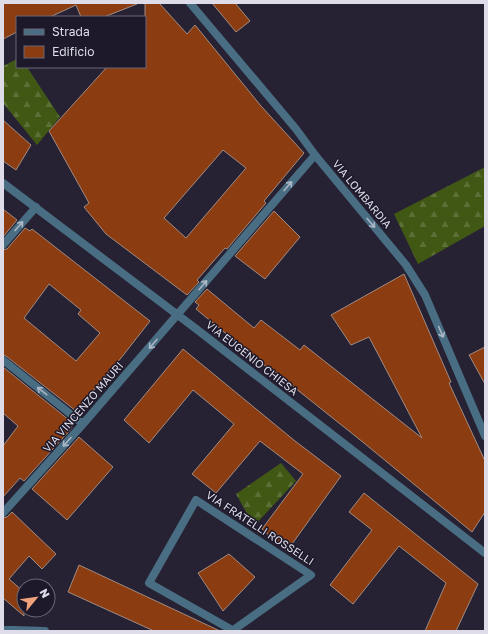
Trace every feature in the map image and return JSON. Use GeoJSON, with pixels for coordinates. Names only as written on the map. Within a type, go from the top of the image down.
{"type":"FeatureCollection","features":[{"type":"Feature","properties":{"kind":"street","name":"VIA LOMBARDIA"},"geometry":{"type":"LineString","coordinates":[[190,3],[296,129],[315,155],[406,265],[425,295],[485,436]]}},
{"type":"Feature","properties":{"kind":"street"},"geometry":{"type":"LineString","coordinates":[[178,314],[315,155]]}},
{"type":"Feature","properties":{"kind":"street","name":"VIA EUGENIO CHIESA"},"geometry":{"type":"LineString","coordinates":[[3,183],[178,314],[483,551]]}},
{"type":"Feature","properties":{"kind":"street"},"geometry":{"type":"LineString","coordinates":[[3,245],[36,207]]}},
{"type":"Feature","properties":{"kind":"street","name":"VIA VINCENZO MAURI"},"geometry":{"type":"LineString","coordinates":[[3,513],[84,424],[178,314]]}},
{"type":"Feature","properties":{"kind":"street"},"geometry":{"type":"LineString","coordinates":[[3,360],[84,424]]}},
{"type":"Feature","properties":{"kind":"street","name":"VIA FRATELLI ROSSELLI"},"geometry":{"type":"LineString","coordinates":[[196,500],[311,575],[232,631],[149,582],[196,500]]}},
{"type":"Feature","properties":{"kind":"street"},"geometry":{"type":"LineString","coordinates":[[483,551],[485,542]]}},
{"type":"Feature","properties":{"kind":"street"},"geometry":{"type":"LineString","coordinates":[[3,630],[45,631]]}},
{"type":"Feature","properties":{"kind":"green space"},"geometry":{"type":"Polygon","coordinates":[[[16,60],[16,68],[28,68],[60,117],[37,145],[3,103],[3,66],[16,60]]]}},
{"type":"Feature","properties":{"kind":"green space"},"geometry":{"type":"Polygon","coordinates":[[[485,167],[485,226],[418,264],[394,214],[485,167]]]}},
{"type":"Feature","properties":{"kind":"green space"},"geometry":{"type":"Polygon","coordinates":[[[281,463],[296,481],[254,526],[236,494],[281,463]]]}},
{"type":"Feature","properties":{"kind":"building"},"geometry":{"type":"Polygon","coordinates":[[[3,3],[137,3],[107,16],[81,16],[76,5],[52,16],[16,16],[16,32],[3,39],[3,3]]]}},
{"type":"Feature","properties":{"kind":"building"},"geometry":{"type":"Polygon","coordinates":[[[145,3],[159,3],[187,34],[195,25],[261,106],[304,153],[264,201],[266,203],[227,249],[225,248],[197,280],[199,282],[187,295],[106,234],[84,207],[89,203],[49,131],[106,68],[146,68],[145,3]],[[223,150],[164,218],[186,238],[246,168],[223,150]]]}},
{"type":"Feature","properties":{"kind":"building"},"geometry":{"type":"Polygon","coordinates":[[[212,3],[235,3],[250,21],[236,32],[212,3]]]}},
{"type":"Feature","properties":{"kind":"building"},"geometry":{"type":"Polygon","coordinates":[[[3,120],[31,145],[16,170],[3,161],[3,120]]]}},
{"type":"Feature","properties":{"kind":"building"},"geometry":{"type":"Polygon","coordinates":[[[3,209],[17,220],[3,237],[3,209]]]}},
{"type":"Feature","properties":{"kind":"building"},"geometry":{"type":"Polygon","coordinates":[[[274,211],[300,237],[265,279],[235,256],[274,211]]]}},
{"type":"Feature","properties":{"kind":"building"},"geometry":{"type":"Polygon","coordinates":[[[25,228],[30,231],[32,229],[150,321],[76,411],[3,355],[3,250],[7,249],[25,228]],[[49,284],[24,318],[76,361],[100,333],[78,314],[81,310],[49,284]]]}},
{"type":"Feature","properties":{"kind":"building"},"geometry":{"type":"Polygon","coordinates":[[[404,274],[451,382],[449,383],[485,461],[485,512],[472,532],[364,443],[270,368],[269,369],[196,309],[199,305],[195,302],[207,289],[254,328],[261,320],[300,350],[304,345],[422,438],[369,337],[351,345],[331,315],[404,274]]]}},
{"type":"Feature","properties":{"kind":"building"},"geometry":{"type":"Polygon","coordinates":[[[485,347],[485,384],[469,355],[485,347]]]}},
{"type":"Feature","properties":{"kind":"building"},"geometry":{"type":"Polygon","coordinates":[[[183,349],[295,441],[341,476],[287,551],[262,529],[303,474],[260,441],[216,493],[192,474],[234,424],[193,390],[149,443],[124,420],[183,349]]]}},
{"type":"Feature","properties":{"kind":"building"},"geometry":{"type":"Polygon","coordinates":[[[3,367],[69,420],[68,421],[72,428],[24,481],[20,478],[3,497],[3,446],[18,426],[3,413],[3,367]]]}},
{"type":"Feature","properties":{"kind":"building"},"geometry":{"type":"Polygon","coordinates":[[[79,437],[113,467],[67,520],[32,489],[79,437]]]}},
{"type":"Feature","properties":{"kind":"building"},"geometry":{"type":"Polygon","coordinates":[[[364,493],[478,584],[456,631],[425,631],[446,583],[399,546],[353,604],[330,585],[372,530],[349,512],[364,493]]]}},
{"type":"Feature","properties":{"kind":"building"},"geometry":{"type":"Polygon","coordinates":[[[12,512],[56,554],[42,569],[29,556],[9,579],[16,585],[16,609],[3,598],[3,518],[7,517],[12,512]]]}},
{"type":"Feature","properties":{"kind":"building"},"geometry":{"type":"Polygon","coordinates":[[[229,554],[255,577],[223,611],[198,573],[229,554]]]}},
{"type":"Feature","properties":{"kind":"building"},"geometry":{"type":"Polygon","coordinates":[[[79,565],[220,631],[154,631],[68,592],[79,565]]]}}]}
